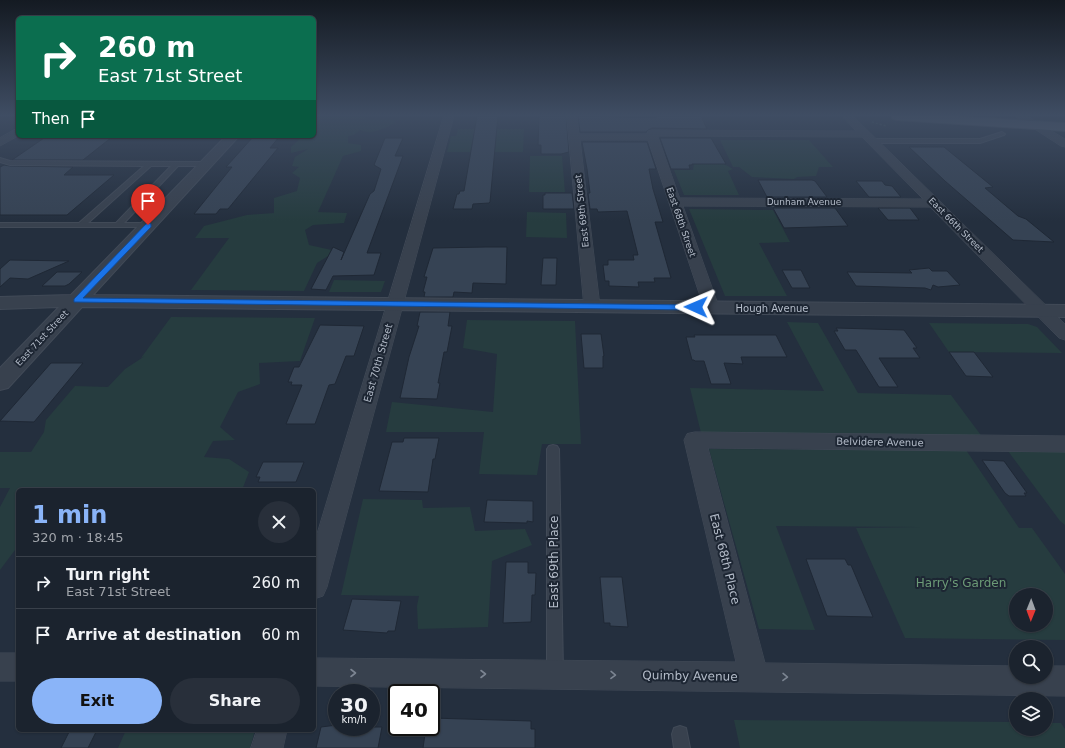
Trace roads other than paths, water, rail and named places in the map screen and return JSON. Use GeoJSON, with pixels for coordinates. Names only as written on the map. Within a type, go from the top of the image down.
{"type":"FeatureCollection","features":[{"type":"Feature","properties":{"kind":"street","name":"East 71st Street"},"geometry":{"type":"LineString","coordinates":[[0,382],[219,151]]}},
{"type":"Feature","properties":{"kind":"street","name":"East 70th Street"},"geometry":{"type":"LineString","coordinates":[[316,580],[439,151]]}},
{"type":"Feature","properties":{"kind":"street","name":"East 69th Street"},"geometry":{"type":"LineString","coordinates":[[575,151],[592,306]]}},
{"type":"Feature","properties":{"kind":"street","name":"East 68th Street"},"geometry":{"type":"LineString","coordinates":[[657,151],[711,308]]}},
{"type":"Feature","properties":{"kind":"street","name":"East 66th Street"},"geometry":{"type":"LineString","coordinates":[[881,151],[1065,334]]}},
{"type":"Feature","properties":{"kind":"street","name":"Dunham Avenue"},"geometry":{"type":"LineString","coordinates":[[674,202],[934,203]]}},
{"type":"Feature","properties":{"kind":"street","name":"Hough Avenue"},"geometry":{"type":"LineString","coordinates":[[0,303],[77,301],[711,308],[1065,310]]}},
{"type":"Feature","properties":{"kind":"street","name":"Belvidere Avenue"},"geometry":{"type":"LineString","coordinates":[[695,440],[1065,444]]}},
{"type":"Feature","properties":{"kind":"street","name":"East 68th Place"},"geometry":{"type":"LineString","coordinates":[[695,440],[754,677]]}},
{"type":"Feature","properties":{"kind":"street"},"geometry":{"type":"LineString","coordinates":[[0,667],[16,667]]}},
{"type":"Feature","properties":{"kind":"street","name":"Quimby Avenue"},"geometry":{"type":"LineString","coordinates":[[316,672],[555,674],[1065,682]]}},
{"type":"Feature","properties":{"kind":"street"},"geometry":{"type":"LineString","coordinates":[[267,748],[271,732]]}},
{"type":"Feature","properties":{"kind":"lane"},"geometry":{"type":"LineString","coordinates":[[0,166],[3,161],[10,163],[206,164]]}},
{"type":"Feature","properties":{"kind":"lane"},"geometry":{"type":"LineString","coordinates":[[81,225],[149,164]]}},
{"type":"Feature","properties":{"kind":"lane"},"geometry":{"type":"LineString","coordinates":[[118,225],[176,164]]}},
{"type":"Feature","properties":{"kind":"lane"},"geometry":{"type":"LineString","coordinates":[[0,225],[148,225]]}},
{"type":"Feature","properties":{"kind":"lane","name":"East 69th Place"},"geometry":{"type":"LineString","coordinates":[[553,449],[555,674]]}},
{"type":"Feature","properties":{"kind":"park label","name":"Harry's Garden"},"geometry":{"type":"Point","coordinates":[961,583]}}]}
